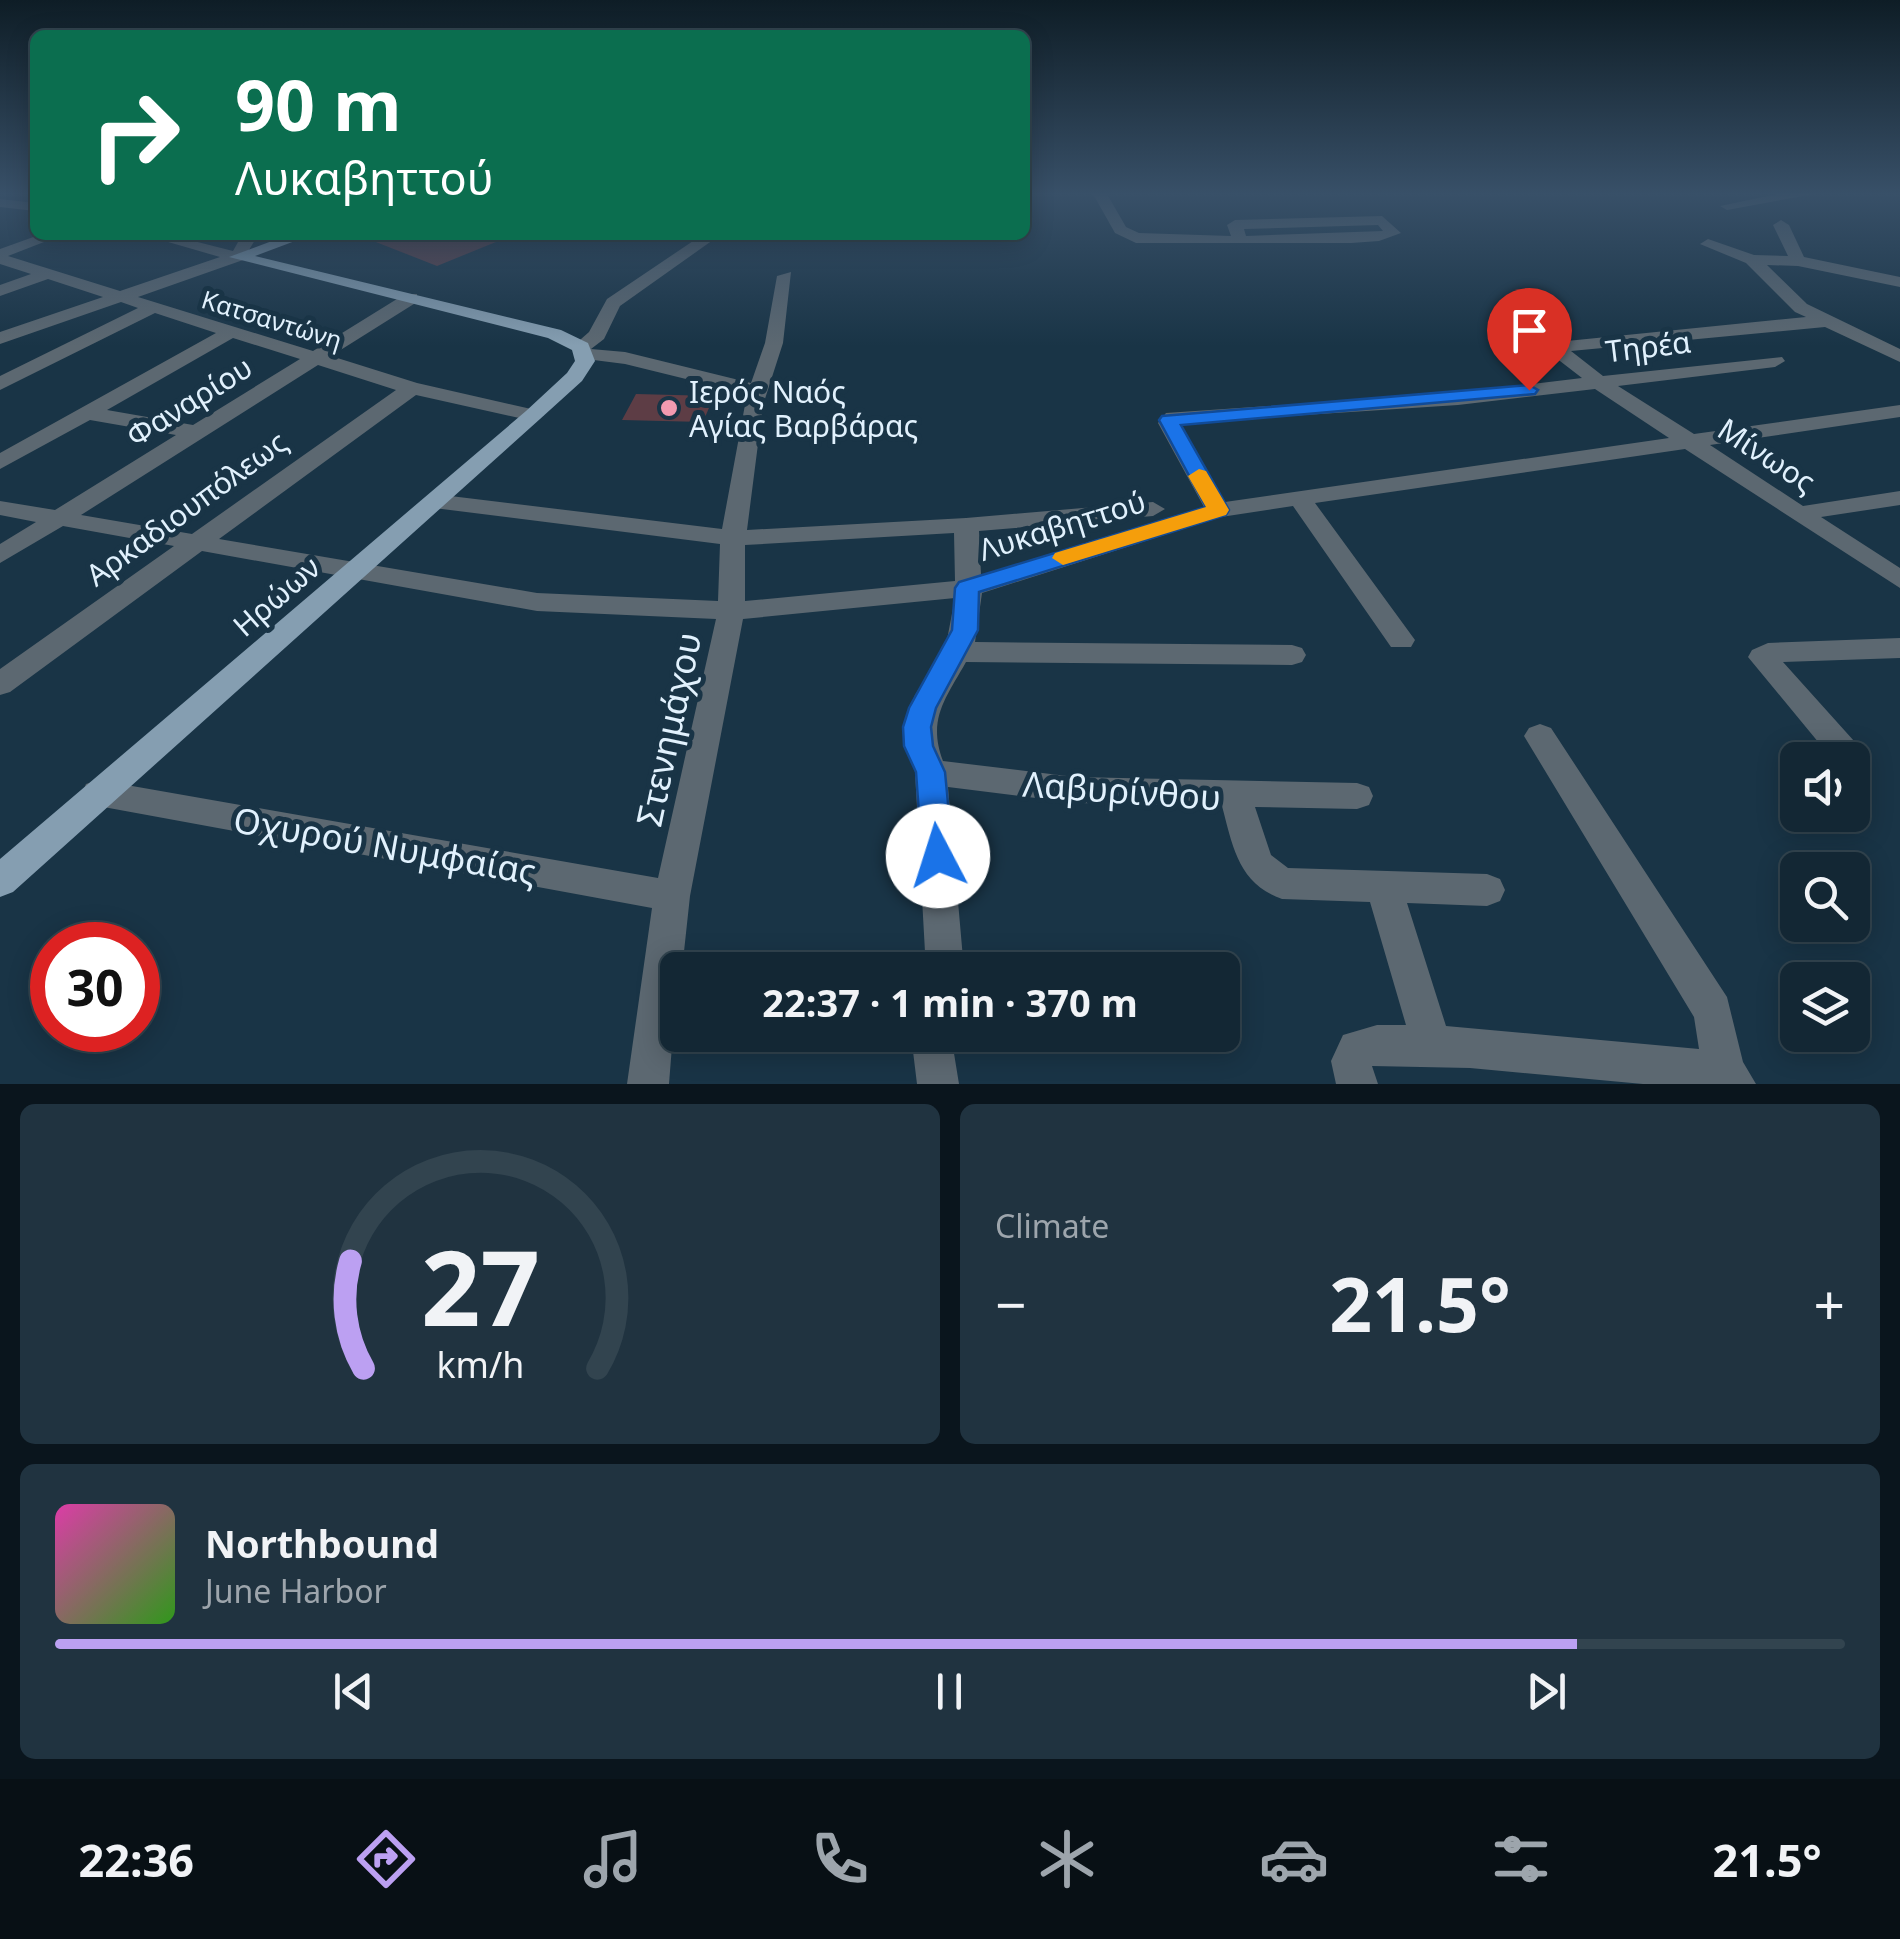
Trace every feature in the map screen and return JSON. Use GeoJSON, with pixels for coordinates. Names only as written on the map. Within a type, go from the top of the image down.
{"type":"FeatureCollection","features":[{"type":"Feature","properties":{"kind":"main road"},"geometry":{"type":"LineString","coordinates":[[237,256],[273,245]]}},
{"type":"Feature","properties":{"kind":"main road"},"geometry":{"type":"LineString","coordinates":[[237,256],[554,334],[583,351]]}},
{"type":"Feature","properties":{"kind":"main road","name":"Ηρώων"},"geometry":{"type":"LineString","coordinates":[[0,881],[534,414],[575,376],[585,361],[583,351]]}},
{"type":"Feature","properties":{"kind":"street"},"geometry":{"type":"LineString","coordinates":[[0,256],[29,245]]}},
{"type":"Feature","properties":{"kind":"street"},"geometry":{"type":"LineString","coordinates":[[191,245],[237,256]]}},
{"type":"Feature","properties":{"kind":"street"},"geometry":{"type":"LineString","coordinates":[[0,338],[237,256],[244,245]]}},
{"type":"Feature","properties":{"kind":"street"},"geometry":{"type":"LineString","coordinates":[[583,351],[597,336],[613,303],[698,245]]}},
{"type":"Feature","properties":{"kind":"street"},"geometry":{"type":"LineString","coordinates":[[1710,245],[1752,260],[1798,260],[1899,280]]}},
{"type":"Feature","properties":{"kind":"street"},"geometry":{"type":"LineString","coordinates":[[1791,245],[1798,260]]}},
{"type":"Feature","properties":{"kind":"street","name":"Κατσαντώνη"},"geometry":{"type":"LineString","coordinates":[[0,256],[229,334],[412,388],[534,414]]}},
{"type":"Feature","properties":{"kind":"street"},"geometry":{"type":"LineString","coordinates":[[1752,260],[1788,300],[1900,356]]}},
{"type":"Feature","properties":{"kind":"street"},"geometry":{"type":"LineString","coordinates":[[0,291],[47,274]]}},
{"type":"Feature","properties":{"kind":"street","name":"Στενημάχου"},"geometry":{"type":"LineString","coordinates":[[670,952],[672,896],[731,611],[733,538],[756,390],[774,343],[785,276]]}},
{"type":"Feature","properties":{"kind":"street","name":"Φαναρίου"},"geometry":{"type":"LineString","coordinates":[[0,555],[411,298]]}},
{"type":"Feature","properties":{"kind":"street"},"geometry":{"type":"LineString","coordinates":[[0,384],[152,308]]}},
{"type":"Feature","properties":{"kind":"street","name":"Μίνωος"},"geometry":{"type":"LineString","coordinates":[[1826,320],[1554,346],[1600,382],[1900,579]]}},
{"type":"Feature","properties":{"kind":"street"},"geometry":{"type":"LineString","coordinates":[[0,462],[229,334]]}},
{"type":"Feature","properties":{"kind":"street"},"geometry":{"type":"LineString","coordinates":[[583,351],[756,390]]}},
{"type":"Feature","properties":{"kind":"street","name":"Τηρέα"},"geometry":{"type":"LineString","coordinates":[[1218,510],[1169,420],[1458,399],[1775,361]]}},
{"type":"Feature","properties":{"kind":"street","name":"Αρκαδιουπόλεως"},"geometry":{"type":"LineString","coordinates":[[0,684],[189,544],[412,388]]}},
{"type":"Feature","properties":{"kind":"street","name":"Λυκαβηττού"},"geometry":{"type":"LineString","coordinates":[[0,508],[536,602],[731,611],[968,588],[1218,510],[1900,412]]}},
{"type":"Feature","properties":{"kind":"street"},"geometry":{"type":"LineString","coordinates":[[86,414],[196,432]]}},
{"type":"Feature","properties":{"kind":"street"},"geometry":{"type":"LineString","coordinates":[[1298,497],[1400,640]]}},
{"type":"Feature","properties":{"kind":"street"},"geometry":{"type":"LineString","coordinates":[[1802,512],[1900,498]]}},
{"type":"Feature","properties":{"kind":"street"},"geometry":{"type":"LineString","coordinates":[[434,501],[733,538],[966,525],[1154,509]]}},
{"type":"Feature","properties":{"kind":"street"},"geometry":{"type":"LineString","coordinates":[[944,952],[930,772],[918,746],[917,727],[922,708],[965,630],[966,525]]}},
{"type":"Feature","properties":{"kind":"street"},"geometry":{"type":"LineString","coordinates":[[1836,742],[1762,656],[1768,652],[1900,648]]}},
{"type":"Feature","properties":{"kind":"street"},"geometry":{"type":"LineString","coordinates":[[955,652],[1292,655]]}},
{"type":"Feature","properties":{"kind":"street"},"geometry":{"type":"LineString","coordinates":[[1357,1084],[1350,1063],[1360,1046],[1432,1046],[1730,1078],[1713,1010],[1540,736]]}},
{"type":"Feature","properties":{"kind":"street","name":"Λαβυρίνθου"},"geometry":{"type":"LineString","coordinates":[[930,772],[1075,790],[1234,793],[1252,855],[1272,878],[1291,884],[1487,890]]}},
{"type":"Feature","properties":{"kind":"street","name":"Οχυρού Νυμφαίας"},"geometry":{"type":"LineString","coordinates":[[98,793],[672,896]]}},
{"type":"Feature","properties":{"kind":"street"},"geometry":{"type":"LineString","coordinates":[[1234,793],[1357,796]]}},
{"type":"Feature","properties":{"kind":"street"},"geometry":{"type":"LineString","coordinates":[[1384,888],[1432,1046]]}},
{"type":"Feature","properties":{"kind":"street","name":"Στενημάχου"},"geometry":{"type":"LineString","coordinates":[[648,1084],[660,1033]]}},
{"type":"Feature","properties":{"kind":"street"},"geometry":{"type":"LineString","coordinates":[[933,1052],[938,1084]]}},
{"type":"Feature","properties":{"kind":"building"},"geometry":{"type":"Polygon","coordinates":[[[382,245],[489,245],[437,266],[382,245]]]}},
{"type":"Feature","properties":{"kind":"building","name":"Ιερός Ναός Αγίας Βαρβάρας"},"geometry":{"type":"Polygon","coordinates":[[[636,394],[714,396],[703,422],[622,420],[636,394]]]}},
{"type":"Feature","properties":{"kind":"slow traffic"},"geometry":{"type":"LineString","coordinates":[[1063,558],[1218,510],[1199,476]]}},
{"type":"Feature","properties":{"kind":"place","name":"Ιερός Ναός Αγίας Βαρβάρας"},"geometry":{"type":"Point","coordinates":[669,408]}},
{"type":"Feature","properties":{"kind":"route"},"geometry":{"type":"LineString","coordinates":[[938,856],[930,772],[918,746],[917,727],[922,708],[965,630],[968,588],[1218,510],[1169,420],[1458,399],[1529,390]]}}]}
